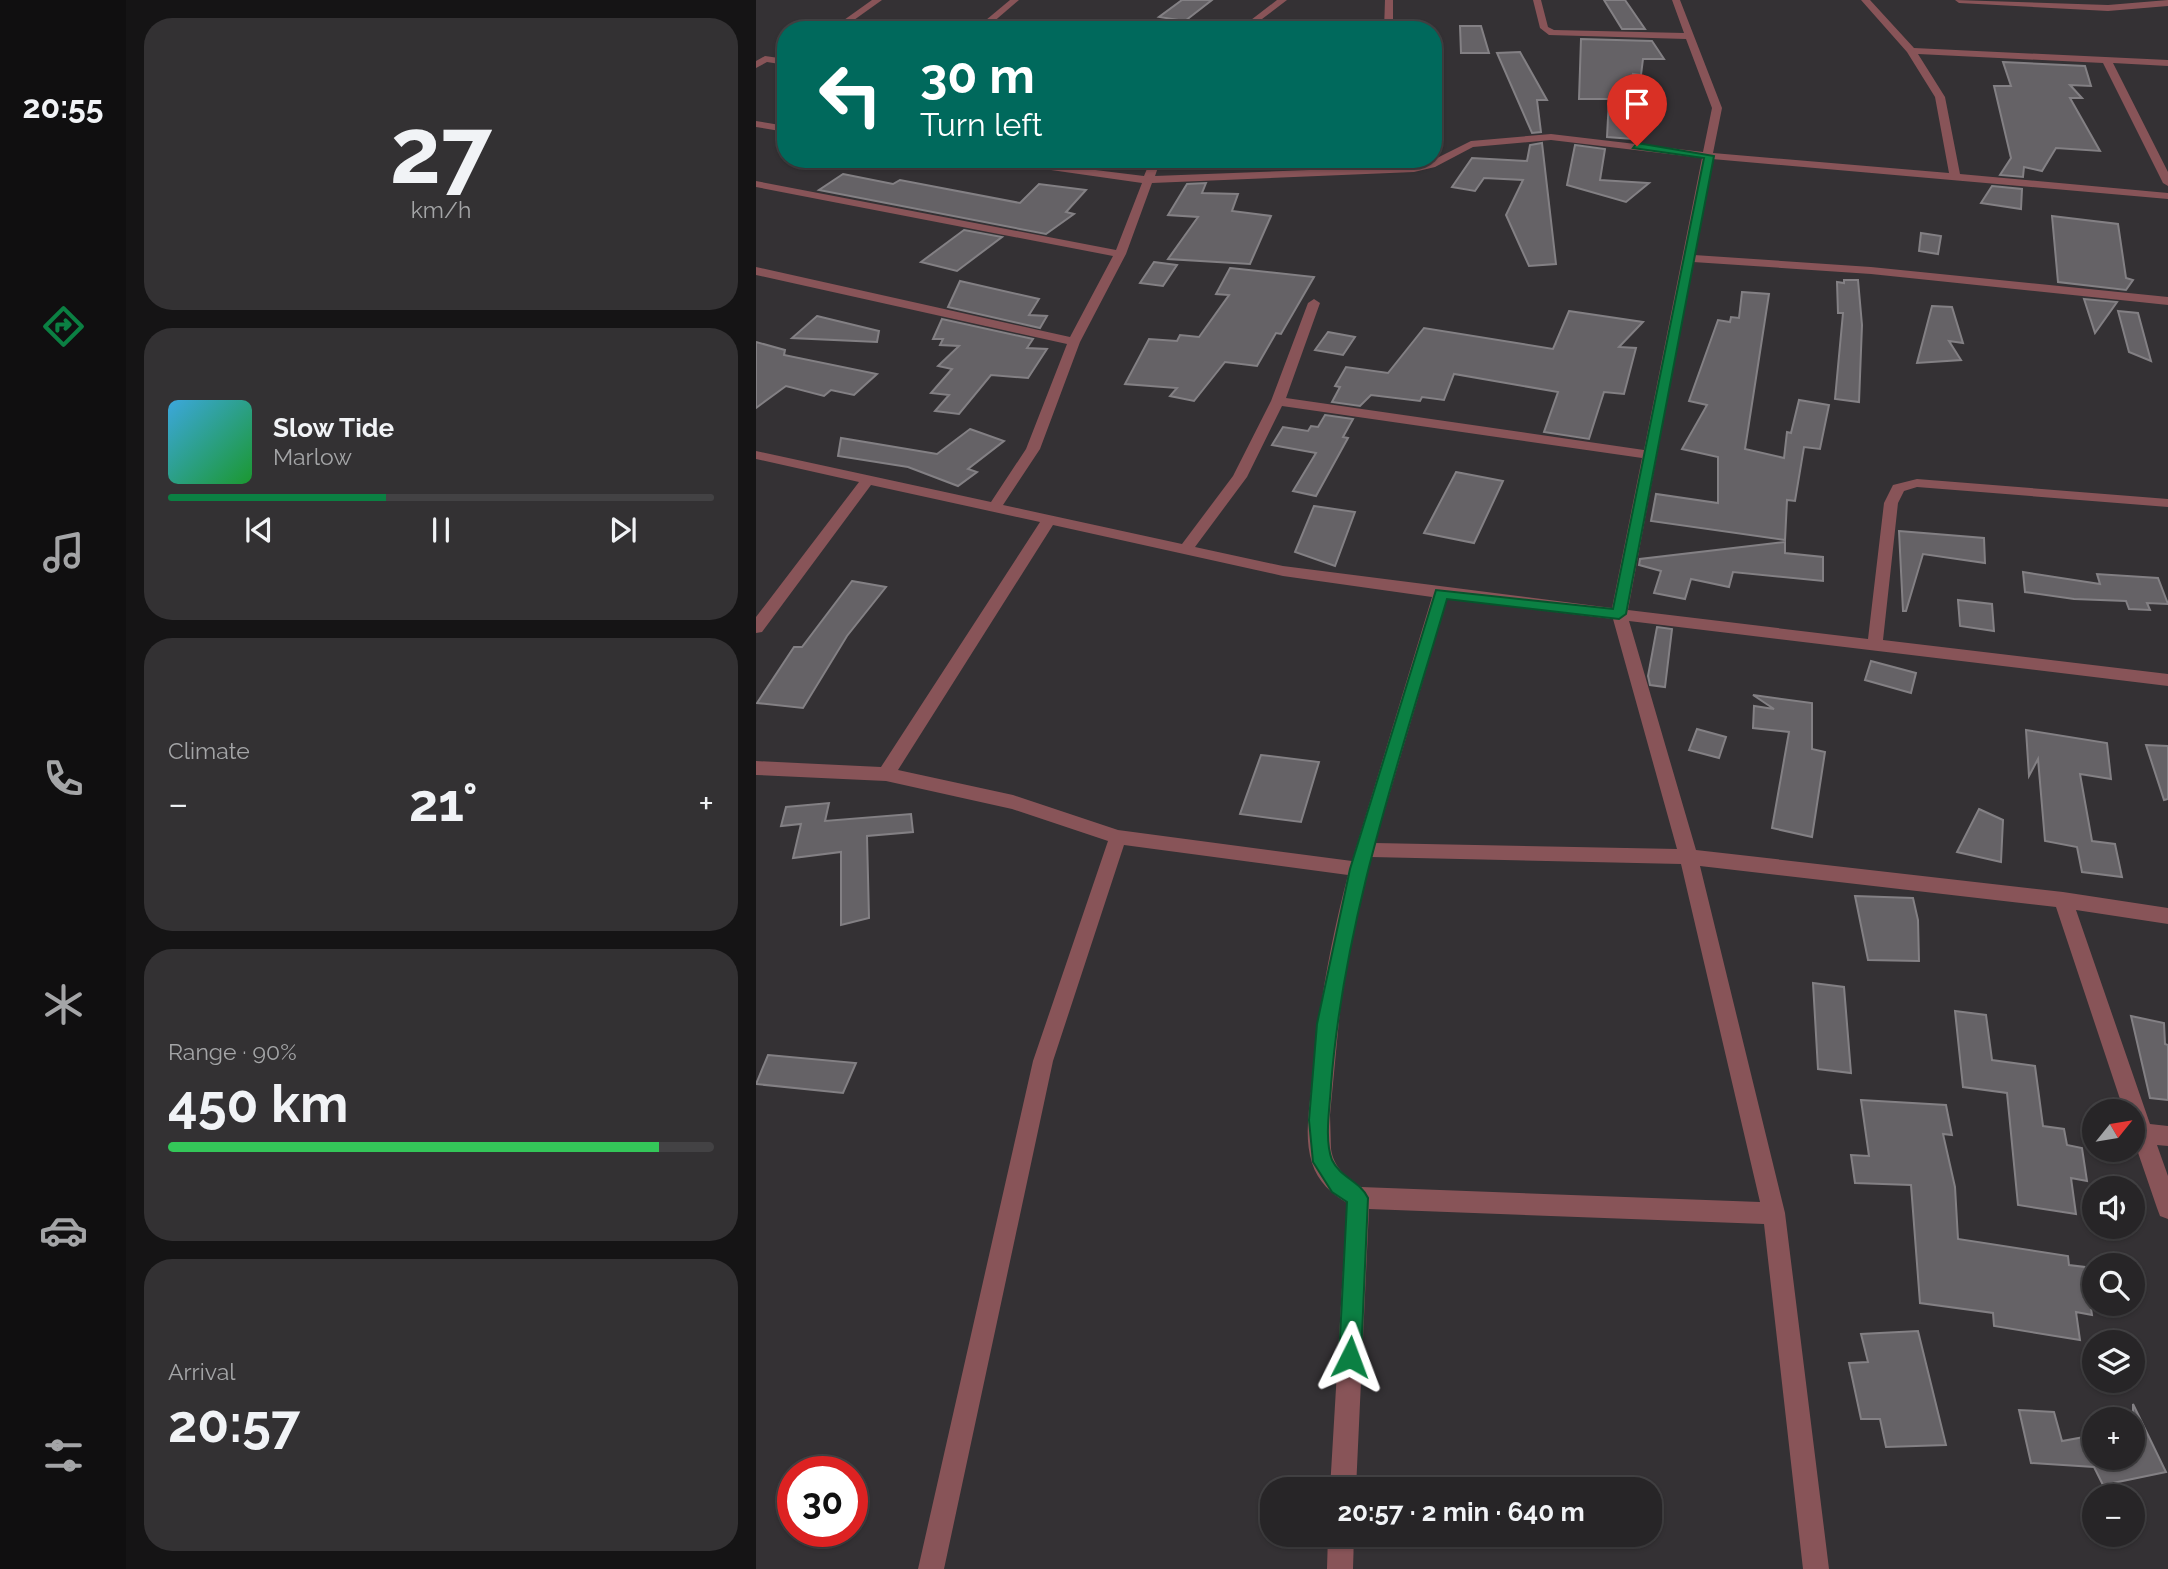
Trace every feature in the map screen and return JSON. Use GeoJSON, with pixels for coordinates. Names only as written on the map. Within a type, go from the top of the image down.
{"type":"FeatureCollection","features":[{"type":"Feature","properties":{"kind":"street"},"geometry":{"type":"LineString","coordinates":[[847,21],[878,0]]}},
{"type":"Feature","properties":{"kind":"street"},"geometry":{"type":"LineString","coordinates":[[989,21],[1015,0]]}},
{"type":"Feature","properties":{"kind":"street"},"geometry":{"type":"LineString","coordinates":[[1254,21],[1283,0]]}},
{"type":"Feature","properties":{"kind":"street"},"geometry":{"type":"LineString","coordinates":[[1388,21],[1389,0]]}},
{"type":"Feature","properties":{"kind":"street"},"geometry":{"type":"LineString","coordinates":[[1537,0],[1544,28],[1552,33],[1692,36]]}},
{"type":"Feature","properties":{"kind":"street"},"geometry":{"type":"LineString","coordinates":[[1676,0],[1692,36],[1717,108],[1710,156],[1619,614],[1689,857],[1774,1213],[1816,1569]]}},
{"type":"Feature","properties":{"kind":"street"},"geometry":{"type":"LineString","coordinates":[[1866,0],[1911,51],[1940,97],[1955,177]]}},
{"type":"Feature","properties":{"kind":"street"},"geometry":{"type":"LineString","coordinates":[[1959,0],[2043,2],[2108,8],[2168,3]]}},
{"type":"Feature","properties":{"kind":"street"},"geometry":{"type":"LineString","coordinates":[[1911,51],[2168,63]]}},
{"type":"Feature","properties":{"kind":"street"},"geometry":{"type":"LineString","coordinates":[[2106,59],[2168,183]]}},
{"type":"Feature","properties":{"kind":"street"},"geometry":{"type":"LineString","coordinates":[[759,61],[777,62]]}},
{"type":"Feature","properties":{"kind":"street"},"geometry":{"type":"LineString","coordinates":[[756,124],[777,128]]}},
{"type":"Feature","properties":{"kind":"street"},"geometry":{"type":"LineString","coordinates":[[1442,159],[1471,144],[1551,137],[1710,156],[2168,196]]}},
{"type":"Feature","properties":{"kind":"street"},"geometry":{"type":"LineString","coordinates":[[1050,168],[1147,180],[1418,168]]}},
{"type":"Feature","properties":{"kind":"street"},"geometry":{"type":"LineString","coordinates":[[994,508],[1033,449],[1074,342],[1120,254],[1152,168]]}},
{"type":"Feature","properties":{"kind":"street"},"geometry":{"type":"LineString","coordinates":[[756,184],[1120,254]]}},
{"type":"Feature","properties":{"kind":"street"},"geometry":{"type":"LineString","coordinates":[[1690,258],[1745,265],[1827,267],[1936,279],[2028,285],[2168,302]]}},
{"type":"Feature","properties":{"kind":"street"},"geometry":{"type":"LineString","coordinates":[[756,271],[1074,342]]}},
{"type":"Feature","properties":{"kind":"street"},"geometry":{"type":"LineString","coordinates":[[1186,549],[1240,477],[1278,401],[1314,303]]}},
{"type":"Feature","properties":{"kind":"street"},"geometry":{"type":"LineString","coordinates":[[1278,401],[1651,455]]}},
{"type":"Feature","properties":{"kind":"street"},"geometry":{"type":"LineString","coordinates":[[756,455],[1283,571],[1441,593],[2168,680]]}},
{"type":"Feature","properties":{"kind":"street"},"geometry":{"type":"LineString","coordinates":[[756,628],[867,479]]}},
{"type":"Feature","properties":{"kind":"street"},"geometry":{"type":"LineString","coordinates":[[1875,645],[1891,503],[1898,488],[1917,483],[2168,503]]}},
{"type":"Feature","properties":{"kind":"street"},"geometry":{"type":"LineString","coordinates":[[886,774],[1049,519]]}},
{"type":"Feature","properties":{"kind":"street"},"geometry":{"type":"LineString","coordinates":[[1441,593],[1362,859],[1327,1024],[1319,1120],[1322,1162],[1339,1185],[1358,1198],[1774,1213]]}},
{"type":"Feature","properties":{"kind":"street"},"geometry":{"type":"LineString","coordinates":[[756,768],[886,774],[1013,802],[1118,837],[1362,859],[1689,857],[2063,900],[2168,916]]}},
{"type":"Feature","properties":{"kind":"street"},"geometry":{"type":"LineString","coordinates":[[931,1569],[1043,1061],[1118,837]]}},
{"type":"Feature","properties":{"kind":"street"},"geometry":{"type":"LineString","coordinates":[[2063,900],[2130,1099]]}},
{"type":"Feature","properties":{"kind":"street"},"geometry":{"type":"LineString","coordinates":[[2146,1133],[2168,1136]]}},
{"type":"Feature","properties":{"kind":"street"},"geometry":{"type":"LineString","coordinates":[[2146,1145],[2168,1208]]}},
{"type":"Feature","properties":{"kind":"street"},"geometry":{"type":"LineString","coordinates":[[1344,1477],[1358,1198]]}},
{"type":"Feature","properties":{"kind":"street"},"geometry":{"type":"LineString","coordinates":[[1340,1569],[1341,1547]]}},
{"type":"Feature","properties":{"kind":"building"},"geometry":{"type":"Polygon","coordinates":[[[1182,0],[1212,0],[1185,21],[1159,17],[1182,0]]]}},
{"type":"Feature","properties":{"kind":"building"},"geometry":{"type":"Polygon","coordinates":[[[1604,0],[1625,0],[1645,29],[1622,29],[1604,0]]]}},
{"type":"Feature","properties":{"kind":"building"},"geometry":{"type":"Polygon","coordinates":[[[1460,26],[1481,26],[1489,53],[1461,53],[1460,26]]]}},
{"type":"Feature","properties":{"kind":"building"},"geometry":{"type":"Polygon","coordinates":[[[1581,39],[1652,41],[1664,59],[1643,59],[1641,75],[1633,74],[1631,119],[1638,119],[1633,139],[1607,137],[1609,99],[1579,99],[1581,39]]]}},
{"type":"Feature","properties":{"kind":"building"},"geometry":{"type":"Polygon","coordinates":[[[1520,52],[1547,100],[1537,100],[1541,132],[1532,133],[1497,53],[1520,52]]]}},
{"type":"Feature","properties":{"kind":"building"},"geometry":{"type":"Polygon","coordinates":[[[2003,62],[2085,66],[2091,86],[2070,85],[2082,98],[2070,98],[2100,151],[2056,148],[2042,171],[2024,167],[2023,177],[2000,175],[2011,158],[1994,86],[2011,86],[2003,62]]]}},
{"type":"Feature","properties":{"kind":"building"},"geometry":{"type":"Polygon","coordinates":[[[1542,143],[1556,264],[1529,266],[1506,215],[1523,180],[1484,178],[1475,191],[1452,187],[1472,158],[1527,161],[1530,145],[1542,143]]]}},
{"type":"Feature","properties":{"kind":"building"},"geometry":{"type":"Polygon","coordinates":[[[1575,145],[1605,149],[1600,180],[1649,183],[1626,202],[1567,185],[1575,145]]]}},
{"type":"Feature","properties":{"kind":"building"},"geometry":{"type":"Polygon","coordinates":[[[843,174],[893,184],[900,180],[1020,203],[1039,184],[1086,190],[1066,212],[1074,214],[1046,234],[819,190],[843,174]]]}},
{"type":"Feature","properties":{"kind":"building"},"geometry":{"type":"Polygon","coordinates":[[[1206,183],[1202,193],[1238,194],[1232,211],[1271,216],[1250,264],[1168,259],[1198,217],[1168,215],[1187,184],[1206,183]]]}},
{"type":"Feature","properties":{"kind":"building"},"geometry":{"type":"Polygon","coordinates":[[[1992,186],[2022,189],[2021,209],[1981,203],[1992,186]]]}},
{"type":"Feature","properties":{"kind":"building"},"geometry":{"type":"Polygon","coordinates":[[[2052,216],[2118,224],[2126,278],[2133,280],[2126,290],[2058,282],[2052,216]]]}},
{"type":"Feature","properties":{"kind":"building"},"geometry":{"type":"Polygon","coordinates":[[[964,230],[1002,237],[957,271],[921,262],[964,230]]]}},
{"type":"Feature","properties":{"kind":"building"},"geometry":{"type":"Polygon","coordinates":[[[1921,233],[1941,236],[1938,254],[1919,251],[1921,233]]]}},
{"type":"Feature","properties":{"kind":"building"},"geometry":{"type":"Polygon","coordinates":[[[1154,262],[1177,265],[1163,286],[1140,283],[1154,262]]]}},
{"type":"Feature","properties":{"kind":"building"},"geometry":{"type":"Polygon","coordinates":[[[1230,268],[1314,277],[1281,334],[1276,333],[1257,366],[1225,362],[1194,401],[1170,396],[1177,388],[1125,384],[1149,339],[1177,341],[1180,335],[1199,337],[1229,295],[1216,294],[1230,268]]]}},
{"type":"Feature","properties":{"kind":"building"},"geometry":{"type":"Polygon","coordinates":[[[1844,280],[1858,280],[1862,325],[1859,402],[1835,399],[1843,313],[1838,313],[1837,282],[1844,283],[1844,280]]]}},
{"type":"Feature","properties":{"kind":"building"},"geometry":{"type":"Polygon","coordinates":[[[960,281],[1039,299],[1029,315],[1047,316],[1040,328],[948,307],[960,281]]]}},
{"type":"Feature","properties":{"kind":"building"},"geometry":{"type":"Polygon","coordinates":[[[1742,292],[1769,294],[1745,449],[1784,458],[1787,432],[1791,433],[1799,400],[1829,405],[1820,449],[1804,447],[1795,501],[1787,500],[1785,540],[1651,521],[1656,494],[1718,503],[1718,457],[1682,449],[1707,405],[1689,401],[1718,320],[1730,322],[1731,317],[1739,318],[1742,292]]]}},
{"type":"Feature","properties":{"kind":"building"},"geometry":{"type":"Polygon","coordinates":[[[2084,299],[2117,302],[2095,333],[2084,299]]]}},
{"type":"Feature","properties":{"kind":"building"},"geometry":{"type":"Polygon","coordinates":[[[1932,306],[1952,307],[1963,343],[1949,341],[1961,360],[1917,363],[1932,306]]]}},
{"type":"Feature","properties":{"kind":"building"},"geometry":{"type":"Polygon","coordinates":[[[1569,311],[1643,322],[1619,347],[1636,348],[1624,394],[1604,392],[1589,439],[1544,432],[1558,392],[1454,374],[1444,400],[1422,397],[1420,401],[1371,395],[1360,406],[1332,402],[1340,387],[1335,386],[1346,367],[1388,373],[1424,328],[1553,349],[1569,311]]]}},
{"type":"Feature","properties":{"kind":"building"},"geometry":{"type":"Polygon","coordinates":[[[2118,311],[2138,313],[2151,361],[2129,352],[2118,311]]]}},
{"type":"Feature","properties":{"kind":"building"},"geometry":{"type":"Polygon","coordinates":[[[817,316],[879,331],[877,342],[792,338],[817,316]]]}},
{"type":"Feature","properties":{"kind":"building"},"geometry":{"type":"Polygon","coordinates":[[[942,319],[1033,339],[1027,348],[1047,349],[1028,378],[991,375],[959,414],[935,411],[949,395],[931,393],[952,369],[938,366],[959,346],[940,345],[943,339],[933,339],[942,319]]]}},
{"type":"Feature","properties":{"kind":"building"},"geometry":{"type":"Polygon","coordinates":[[[1328,332],[1355,337],[1343,355],[1315,350],[1328,332]]]}},
{"type":"Feature","properties":{"kind":"building"},"geometry":{"type":"Polygon","coordinates":[[[756,342],[785,350],[784,355],[877,374],[854,395],[831,390],[824,396],[786,386],[756,408],[756,342]]]}},
{"type":"Feature","properties":{"kind":"building"},"geometry":{"type":"Polygon","coordinates":[[[1325,415],[1353,419],[1343,437],[1348,438],[1316,496],[1293,491],[1316,453],[1272,445],[1283,427],[1308,431],[1311,426],[1318,427],[1325,415]]]}},
{"type":"Feature","properties":{"kind":"building"},"geometry":{"type":"Polygon","coordinates":[[[970,429],[1004,441],[968,469],[977,472],[958,486],[908,467],[838,456],[841,438],[937,454],[970,429]]]}},
{"type":"Feature","properties":{"kind":"building"},"geometry":{"type":"Polygon","coordinates":[[[1456,472],[1503,481],[1474,543],[1424,533],[1456,472]]]}},
{"type":"Feature","properties":{"kind":"building"},"geometry":{"type":"Polygon","coordinates":[[[1314,506],[1355,512],[1335,566],[1295,552],[1314,506]]]}},
{"type":"Feature","properties":{"kind":"building"},"geometry":{"type":"Polygon","coordinates":[[[1899,531],[1984,538],[1985,563],[1923,554],[1906,611],[1903,611],[1899,531]]]}},
{"type":"Feature","properties":{"kind":"building"},"geometry":{"type":"Polygon","coordinates":[[[1785,542],[1785,553],[1823,557],[1823,581],[1733,572],[1729,587],[1691,579],[1685,599],[1654,593],[1661,571],[1639,565],[1640,559],[1785,542]]]}},
{"type":"Feature","properties":{"kind":"building"},"geometry":{"type":"Polygon","coordinates":[[[2023,572],[2100,584],[2097,574],[2158,578],[2168,604],[2147,603],[2150,610],[2129,609],[2126,601],[2074,599],[2025,592],[2023,572]]]}},
{"type":"Feature","properties":{"kind":"building"},"geometry":{"type":"Polygon","coordinates":[[[852,581],[886,587],[847,636],[803,708],[757,703],[794,647],[802,647],[852,581]]]}},
{"type":"Feature","properties":{"kind":"building"},"geometry":{"type":"Polygon","coordinates":[[[1958,600],[1992,604],[1994,631],[1960,626],[1958,600]]]}},
{"type":"Feature","properties":{"kind":"building"},"geometry":{"type":"Polygon","coordinates":[[[1657,627],[1672,629],[1665,687],[1650,685],[1648,676],[1657,627]]]}},
{"type":"Feature","properties":{"kind":"building"},"geometry":{"type":"Polygon","coordinates":[[[1871,661],[1916,673],[1911,693],[1865,680],[1871,661]]]}},
{"type":"Feature","properties":{"kind":"building"},"geometry":{"type":"Polygon","coordinates":[[[1753,695],[1812,703],[1812,749],[1825,752],[1812,837],[1772,828],[1789,732],[1753,728],[1754,706],[1774,709],[1753,695]]]}},
{"type":"Feature","properties":{"kind":"building"},"geometry":{"type":"Polygon","coordinates":[[[1697,729],[1726,737],[1719,758],[1689,750],[1697,729]]]}},
{"type":"Feature","properties":{"kind":"building"},"geometry":{"type":"Polygon","coordinates":[[[2026,730],[2107,743],[2111,779],[2080,774],[2092,841],[2115,844],[2122,877],[2082,872],[2077,847],[2045,841],[2038,759],[2029,776],[2026,730]]]}},
{"type":"Feature","properties":{"kind":"building"},"geometry":{"type":"Polygon","coordinates":[[[2146,745],[2168,746],[2168,799],[2164,800],[2146,745]]]}},
{"type":"Feature","properties":{"kind":"building"},"geometry":{"type":"Polygon","coordinates":[[[1261,755],[1319,762],[1301,822],[1240,814],[1261,755]]]}},
{"type":"Feature","properties":{"kind":"building"},"geometry":{"type":"Polygon","coordinates":[[[829,803],[825,821],[911,814],[913,832],[867,836],[869,918],[841,925],[841,852],[793,858],[801,824],[781,826],[786,807],[829,803]]]}},
{"type":"Feature","properties":{"kind":"building"},"geometry":{"type":"Polygon","coordinates":[[[1979,809],[2003,820],[2001,862],[1957,852],[1979,809]]]}},
{"type":"Feature","properties":{"kind":"building"},"geometry":{"type":"Polygon","coordinates":[[[1855,896],[1913,898],[1918,920],[1919,961],[1868,960],[1855,896]]]}},
{"type":"Feature","properties":{"kind":"building"},"geometry":{"type":"Polygon","coordinates":[[[1813,983],[1844,987],[1851,1073],[1818,1069],[1813,983]]]}},
{"type":"Feature","properties":{"kind":"building"},"geometry":{"type":"Polygon","coordinates":[[[1955,1011],[1986,1015],[1992,1060],[2035,1066],[2043,1126],[2064,1129],[2067,1145],[2082,1148],[2086,1176],[2082,1176],[2082,1180],[2071,1178],[2076,1214],[2018,1205],[2007,1093],[1963,1087],[1955,1011]]]}},
{"type":"Feature","properties":{"kind":"building"},"geometry":{"type":"Polygon","coordinates":[[[2131,1016],[2164,1023],[2165,1044],[2168,1045],[2168,1100],[2150,1098],[2131,1016]]]}},
{"type":"Feature","properties":{"kind":"building"},"geometry":{"type":"Polygon","coordinates":[[[768,1055],[856,1063],[843,1093],[756,1084],[768,1055]]]}},
{"type":"Feature","properties":{"kind":"building"},"geometry":{"type":"Polygon","coordinates":[[[1861,1100],[1946,1105],[1952,1135],[1943,1134],[1955,1187],[1958,1239],[2068,1256],[2069,1265],[2082,1267],[2082,1313],[2076,1312],[2080,1340],[1994,1326],[1993,1313],[1920,1303],[1911,1185],[1855,1183],[1851,1155],[1869,1156],[1861,1100]]]}},
{"type":"Feature","properties":{"kind":"building"},"geometry":{"type":"Polygon","coordinates":[[[1918,1331],[1946,1445],[1886,1447],[1880,1419],[1861,1419],[1849,1363],[1868,1362],[1861,1334],[1918,1331]]]}},
{"type":"Feature","properties":{"kind":"building"},"geometry":{"type":"Polygon","coordinates":[[[2019,1410],[2054,1412],[2062,1441],[2082,1437],[2082,1466],[2031,1463],[2019,1410]]]}},
{"type":"Feature","properties":{"kind":"building"},"geometry":{"type":"Polygon","coordinates":[[[2145,1429],[2166,1472],[2102,1484],[2096,1470],[2145,1470],[2145,1429]]]}},
{"type":"Feature","properties":{"kind":"route"},"geometry":{"type":"LineString","coordinates":[[1350,1357],[1358,1198],[1339,1185],[1322,1162],[1319,1120],[1327,1024],[1359,869],[1441,593],[1619,614],[1710,156],[1637,146]]}}]}
